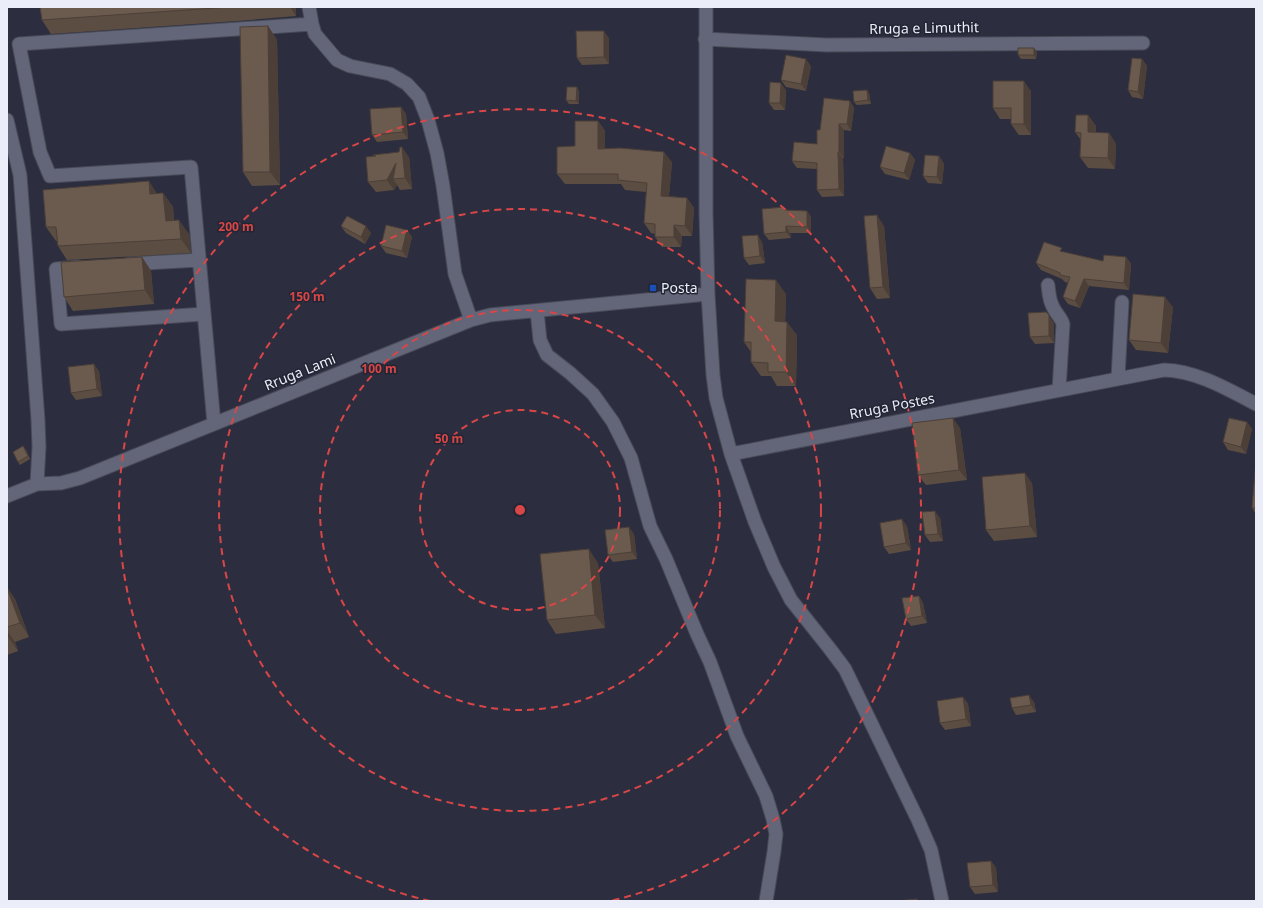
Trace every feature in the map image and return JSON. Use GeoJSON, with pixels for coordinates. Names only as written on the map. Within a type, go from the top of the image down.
{"type":"FeatureCollection","features":[{"type":"Feature","properties":{"kind":"street"},"geometry":{"type":"LineString","coordinates":[[309,7],[315,34],[338,60],[350,66],[390,74],[407,84],[419,97],[428,120],[437,153],[455,274],[471,320]]}},
{"type":"Feature","properties":{"kind":"street"},"geometry":{"type":"LineString","coordinates":[[706,7],[705,39],[708,294],[713,375],[716,398],[731,454],[755,522],[774,567],[791,600],[844,669],[918,820],[931,850],[942,901]]}},
{"type":"Feature","properties":{"kind":"street"},"geometry":{"type":"LineString","coordinates":[[214,424],[191,167],[50,176],[40,152],[19,44],[312,24]]}},
{"type":"Feature","properties":{"kind":"street","name":"Rruga e Limuthit"},"geometry":{"type":"LineString","coordinates":[[705,39],[827,45],[1143,43]]}},
{"type":"Feature","properties":{"kind":"street"},"geometry":{"type":"LineString","coordinates":[[7,120],[20,175],[38,420],[41,483]]}},
{"type":"Feature","properties":{"kind":"street"},"geometry":{"type":"LineString","coordinates":[[116,265],[199,260]]}},
{"type":"Feature","properties":{"kind":"street"},"geometry":{"type":"LineString","coordinates":[[94,266],[56,269],[61,324],[204,314]]}},
{"type":"Feature","properties":{"kind":"street"},"geometry":{"type":"LineString","coordinates":[[1048,285],[1049,300],[1061,318],[1063,324],[1059,390]]}},
{"type":"Feature","properties":{"kind":"street","name":"Rruga Lami"},"geometry":{"type":"LineString","coordinates":[[7,496],[41,483],[61,483],[80,478],[471,320],[490,315],[708,294]]}},
{"type":"Feature","properties":{"kind":"street"},"geometry":{"type":"LineString","coordinates":[[1118,378],[1122,302]]}},
{"type":"Feature","properties":{"kind":"street"},"geometry":{"type":"LineString","coordinates":[[537,311],[540,340],[547,355],[593,394],[613,422],[632,458],[650,526],[666,559],[710,662],[737,736],[766,796],[776,834],[766,901]]}},
{"type":"Feature","properties":{"kind":"street","name":"Rruga Postes"},"geometry":{"type":"LineString","coordinates":[[731,454],[1164,370],[1176,370],[1193,374],[1256,404]]}},
{"type":"Feature","properties":{"kind":"building"},"geometry":{"type":"Polygon","coordinates":[[[40,7],[230,7],[42,20],[40,7]]]}},
{"type":"Feature","properties":{"kind":"building"},"geometry":{"type":"Polygon","coordinates":[[[268,26],[270,172],[243,172],[240,27],[268,26]]]}},
{"type":"Feature","properties":{"kind":"building"},"geometry":{"type":"Polygon","coordinates":[[[576,31],[604,31],[604,57],[577,58],[576,31]]]}},
{"type":"Feature","properties":{"kind":"building"},"geometry":{"type":"Polygon","coordinates":[[[1018,48],[1034,48],[1034,55],[1018,55],[1018,48]]]}},
{"type":"Feature","properties":{"kind":"building"},"geometry":{"type":"Polygon","coordinates":[[[786,55],[806,59],[801,84],[781,80],[786,55]]]}},
{"type":"Feature","properties":{"kind":"building"},"geometry":{"type":"Polygon","coordinates":[[[1132,58],[1142,59],[1138,92],[1128,90],[1132,58]]]}},
{"type":"Feature","properties":{"kind":"building"},"geometry":{"type":"Polygon","coordinates":[[[993,81],[1024,81],[1024,124],[1011,124],[1011,108],[993,108],[993,81]]]}},
{"type":"Feature","properties":{"kind":"building"},"geometry":{"type":"Polygon","coordinates":[[[770,82],[781,83],[780,103],[769,103],[770,82]]]}},
{"type":"Feature","properties":{"kind":"building"},"geometry":{"type":"Polygon","coordinates":[[[567,87],[577,87],[576,101],[566,100],[567,87]]]}},
{"type":"Feature","properties":{"kind":"building"},"geometry":{"type":"Polygon","coordinates":[[[867,90],[868,100],[854,102],[853,91],[867,90]]]}},
{"type":"Feature","properties":{"kind":"building"},"geometry":{"type":"Polygon","coordinates":[[[824,98],[850,101],[847,124],[839,124],[839,189],[817,190],[817,163],[792,161],[794,142],[817,144],[817,130],[820,130],[824,98]]]}},
{"type":"Feature","properties":{"kind":"building"},"geometry":{"type":"Polygon","coordinates":[[[401,107],[403,132],[372,135],[370,109],[401,107]]]}},
{"type":"Feature","properties":{"kind":"building"},"geometry":{"type":"Polygon","coordinates":[[[1076,115],[1088,115],[1088,132],[1109,133],[1108,158],[1080,157],[1081,133],[1075,132],[1076,115]]]}},
{"type":"Feature","properties":{"kind":"building"},"geometry":{"type":"Polygon","coordinates":[[[575,121],[598,121],[598,149],[620,148],[664,152],[661,196],[687,198],[685,226],[674,225],[674,237],[655,237],[655,224],[644,223],[647,183],[618,180],[618,174],[557,174],[557,147],[575,146],[575,121]]]}},
{"type":"Feature","properties":{"kind":"building"},"geometry":{"type":"Polygon","coordinates":[[[886,146],[910,153],[904,173],[880,167],[886,146]]]}},
{"type":"Feature","properties":{"kind":"building"},"geometry":{"type":"Polygon","coordinates":[[[400,147],[402,147],[405,178],[393,179],[396,163],[387,180],[368,182],[366,157],[399,152],[400,147]]]}},
{"type":"Feature","properties":{"kind":"building"},"geometry":{"type":"Polygon","coordinates":[[[925,155],[939,156],[937,177],[923,176],[925,155]]]}},
{"type":"Feature","properties":{"kind":"building"},"geometry":{"type":"Polygon","coordinates":[[[149,181],[150,194],[163,193],[166,221],[179,220],[181,239],[58,246],[56,227],[46,227],[43,190],[149,181]]]}},
{"type":"Feature","properties":{"kind":"building"},"geometry":{"type":"Polygon","coordinates":[[[784,207],[784,210],[807,211],[807,227],[786,226],[786,232],[764,234],[762,209],[784,207]]]}},
{"type":"Feature","properties":{"kind":"building"},"geometry":{"type":"Polygon","coordinates":[[[877,215],[883,287],[870,288],[864,216],[877,215]]]}},
{"type":"Feature","properties":{"kind":"building"},"geometry":{"type":"Polygon","coordinates":[[[347,216],[366,226],[361,237],[341,226],[347,216]]]}},
{"type":"Feature","properties":{"kind":"building"},"geometry":{"type":"Polygon","coordinates":[[[386,225],[407,230],[402,251],[381,246],[386,225]]]}},
{"type":"Feature","properties":{"kind":"building"},"geometry":{"type":"Polygon","coordinates":[[[758,235],[760,256],[744,258],[742,236],[758,235]]]}},
{"type":"Feature","properties":{"kind":"building"},"geometry":{"type":"Polygon","coordinates":[[[1044,242],[1062,248],[1060,251],[1103,261],[1104,255],[1126,257],[1124,283],[1084,279],[1075,301],[1063,297],[1070,277],[1060,275],[1060,273],[1036,263],[1044,242]]]}},
{"type":"Feature","properties":{"kind":"building"},"geometry":{"type":"Polygon","coordinates":[[[142,257],[145,290],[64,297],[61,262],[142,257]]]}},
{"type":"Feature","properties":{"kind":"building"},"geometry":{"type":"Polygon","coordinates":[[[746,279],[776,280],[775,321],[787,322],[786,372],[768,372],[768,363],[751,362],[751,342],[744,342],[746,279]]]}},
{"type":"Feature","properties":{"kind":"building"},"geometry":{"type":"Polygon","coordinates":[[[1133,294],[1165,297],[1161,343],[1129,340],[1133,294]]]}},
{"type":"Feature","properties":{"kind":"building"},"geometry":{"type":"Polygon","coordinates":[[[1046,312],[1049,315],[1049,336],[1030,337],[1028,313],[1046,312]]]}},
{"type":"Feature","properties":{"kind":"building"},"geometry":{"type":"Polygon","coordinates":[[[94,364],[97,389],[71,393],[68,367],[94,364]]]}},
{"type":"Feature","properties":{"kind":"building"},"geometry":{"type":"Polygon","coordinates":[[[953,418],[959,470],[918,475],[912,423],[953,418]]]}},
{"type":"Feature","properties":{"kind":"building"},"geometry":{"type":"Polygon","coordinates":[[[1229,418],[1247,422],[1241,447],[1223,442],[1229,418]]]}},
{"type":"Feature","properties":{"kind":"building"},"geometry":{"type":"Polygon","coordinates":[[[23,446],[28,456],[18,462],[13,452],[23,446]]]}},
{"type":"Feature","properties":{"kind":"building"},"geometry":{"type":"Polygon","coordinates":[[[1256,461],[1256,508],[1252,508],[1256,461]]]}},
{"type":"Feature","properties":{"kind":"building"},"geometry":{"type":"Polygon","coordinates":[[[1025,473],[1030,526],[986,530],[982,477],[1025,473]]]}},
{"type":"Feature","properties":{"kind":"building"},"geometry":{"type":"Polygon","coordinates":[[[935,511],[938,534],[925,535],[922,512],[935,511]]]}},
{"type":"Feature","properties":{"kind":"building"},"geometry":{"type":"Polygon","coordinates":[[[902,519],[906,543],[884,547],[880,523],[902,519]]]}},
{"type":"Feature","properties":{"kind":"building"},"geometry":{"type":"Polygon","coordinates":[[[629,527],[632,552],[608,555],[605,530],[629,527]]]}},
{"type":"Feature","properties":{"kind":"building"},"geometry":{"type":"Polygon","coordinates":[[[589,549],[595,615],[547,620],[540,554],[589,549]]]}},
{"type":"Feature","properties":{"kind":"building"},"geometry":{"type":"Polygon","coordinates":[[[7,588],[20,623],[7,627],[7,588]]]}},
{"type":"Feature","properties":{"kind":"building"},"geometry":{"type":"Polygon","coordinates":[[[919,596],[922,616],[906,619],[902,598],[919,596]]]}},
{"type":"Feature","properties":{"kind":"building"},"geometry":{"type":"Polygon","coordinates":[[[1029,695],[1031,705],[1012,708],[1010,698],[1029,695]]]}},
{"type":"Feature","properties":{"kind":"building"},"geometry":{"type":"Polygon","coordinates":[[[963,697],[966,719],[940,723],[937,701],[963,697]]]}},
{"type":"Feature","properties":{"kind":"building"},"geometry":{"type":"Polygon","coordinates":[[[991,861],[993,885],[970,887],[967,863],[991,861]]]}},
{"type":"Feature","properties":{"kind":"building"},"geometry":{"type":"Polygon","coordinates":[[[917,899],[917,901],[897,901],[917,899]]]}},
{"type":"Feature","properties":{"kind":"place","name":"Posta"},"geometry":{"type":"Point","coordinates":[653,288]}}]}
